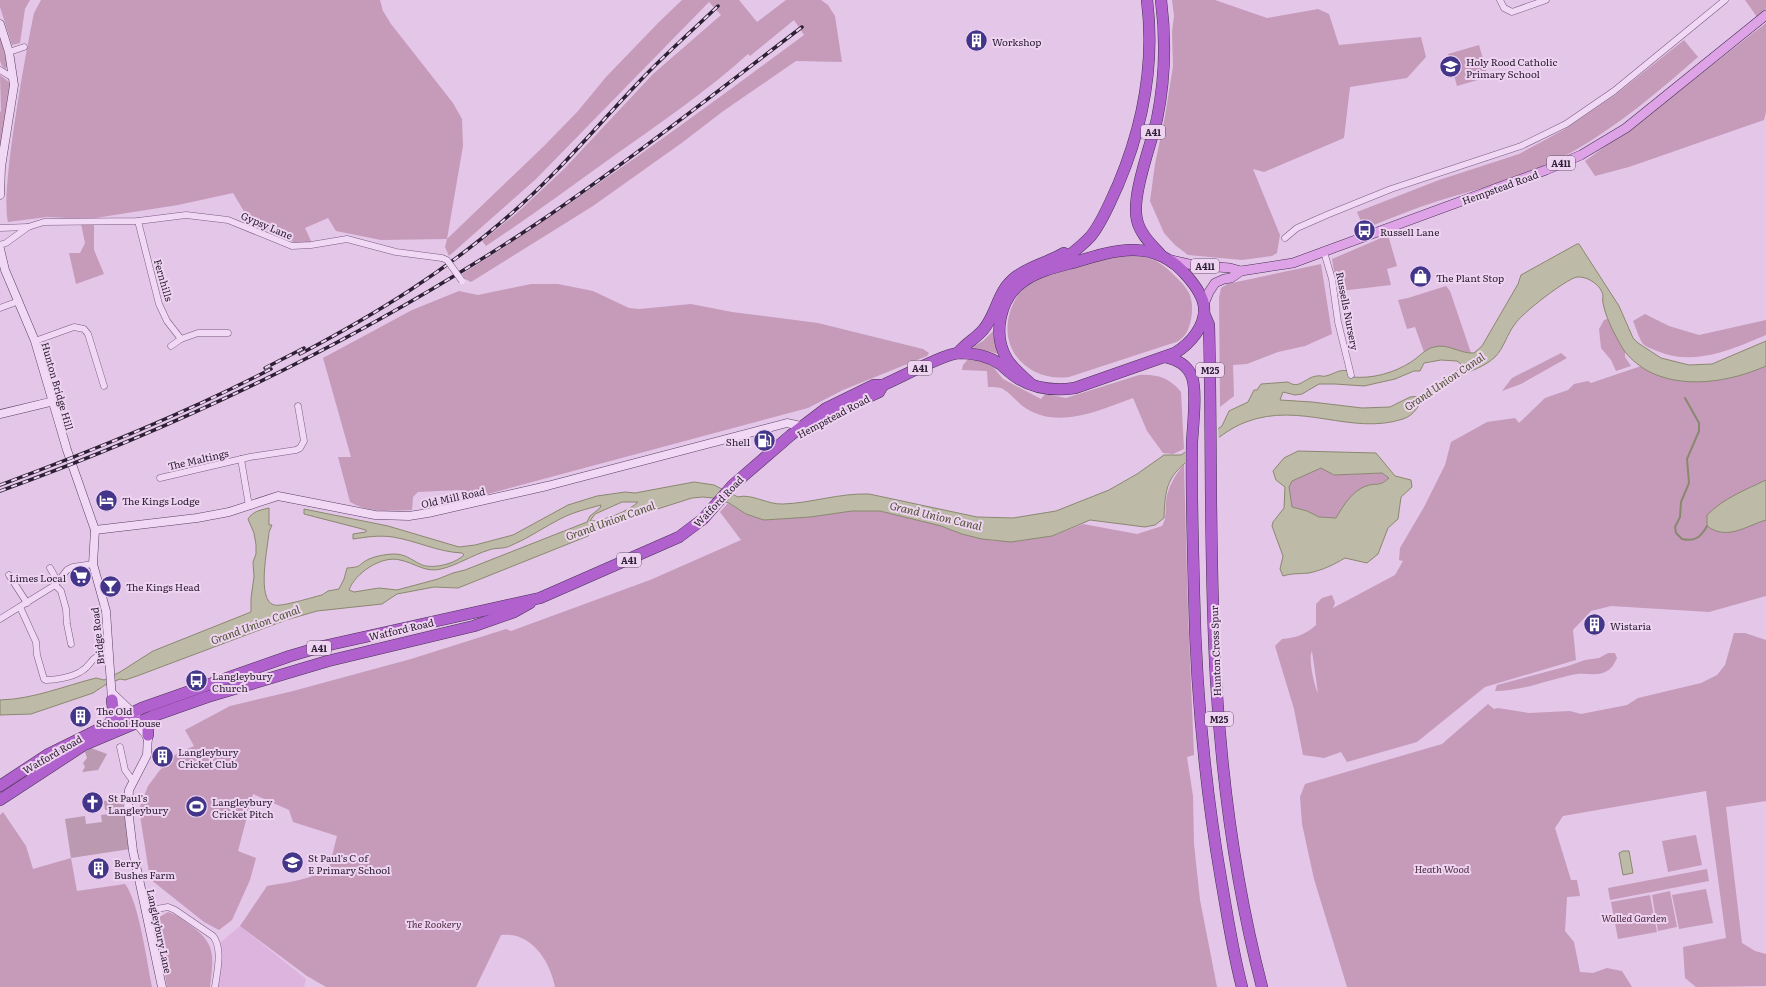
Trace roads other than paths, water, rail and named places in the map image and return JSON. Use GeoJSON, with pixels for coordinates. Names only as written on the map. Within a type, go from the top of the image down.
{"type":"FeatureCollection","features":[{"type":"Feature","properties":{"kind":"highway","name":"A41"},"geometry":{"type":"LineString","coordinates":[[1049,269],[1074,253],[1092,234],[1109,205],[1122,174],[1138,130],[1144,107],[1148,80],[1150,40],[1147,0]]}},
{"type":"Feature","properties":{"kind":"highway","name":"A41"},"geometry":{"type":"LineString","coordinates":[[1161,0],[1164,47],[1162,83],[1157,118],[1137,193],[1135,210],[1137,221],[1142,231],[1165,258]]}},
{"type":"Feature","properties":{"kind":"highway"},"geometry":{"type":"LineString","coordinates":[[965,348],[983,330],[1000,296],[1016,276],[1028,269],[1057,257],[1079,241],[1090,227],[1110,191],[1122,174]]}},
{"type":"Feature","properties":{"kind":"highway"},"geometry":{"type":"LineString","coordinates":[[1049,269],[1110,251],[1134,250],[1165,258]]}},
{"type":"Feature","properties":{"kind":"highway","name":"Hunton Cross Spur"},"geometry":{"type":"LineString","coordinates":[[1165,258],[1192,283],[1204,309],[1209,325],[1215,672],[1221,750],[1227,807],[1242,897],[1262,987]]}},
{"type":"Feature","properties":{"kind":"highway","name":"Hempstead Road"},"geometry":{"type":"LineString","coordinates":[[806,428],[825,409],[874,385],[883,385],[965,348],[981,338],[996,321],[1015,288],[1023,282],[1049,269]]}},
{"type":"Feature","properties":{"kind":"highway"},"geometry":{"type":"LineString","coordinates":[[1004,306],[999,336],[1002,348],[1011,365],[1032,385]]}},
{"type":"Feature","properties":{"kind":"highway","name":"Hempstead Road"},"geometry":{"type":"LineString","coordinates":[[965,348],[976,354],[991,359],[1018,379],[1032,385],[1052,390],[1075,388],[1165,357],[1184,348],[1194,338],[1204,309]]}},
{"type":"Feature","properties":{"kind":"highway","name":"Hunton Cross Spur"},"geometry":{"type":"LineString","coordinates":[[1165,357],[1185,365],[1193,379],[1192,460],[1197,670],[1202,747],[1228,924],[1242,987]]}},
{"type":"Feature","properties":{"kind":"highway","name":"Watford Road"},"geometry":{"type":"LineString","coordinates":[[0,786],[48,755],[111,723],[153,716],[207,697],[328,661],[474,626],[514,612],[540,598],[679,537],[694,526],[712,509],[733,484],[781,443],[806,428]]}},
{"type":"Feature","properties":{"kind":"highway","name":"Watford Road"},"geometry":{"type":"LineString","coordinates":[[0,800],[84,745],[134,718],[290,656],[324,646],[540,598]]}},
{"type":"Feature","properties":{"kind":"highway"},"geometry":{"type":"LineString","coordinates":[[111,723],[113,708],[112,694]]}},
{"type":"Feature","properties":{"kind":"highway"},"geometry":{"type":"LineString","coordinates":[[148,738],[148,728],[153,716]]}},
{"type":"Feature","properties":{"kind":"main road","name":"Hempstead Road"},"geometry":{"type":"LineString","coordinates":[[1165,258],[1193,265],[1230,268],[1241,271],[1293,263],[1546,170],[1581,155],[1626,128],[1766,15]]}},
{"type":"Feature","properties":{"kind":"main road","name":"Hempstead Road"},"geometry":{"type":"LineString","coordinates":[[1204,309],[1209,292],[1215,283],[1231,278],[1241,271]]}},
{"type":"Feature","properties":{"kind":"street"},"geometry":{"type":"LineString","coordinates":[[1500,0],[1504,8],[1512,12],[1546,0]]}},
{"type":"Feature","properties":{"kind":"street"},"geometry":{"type":"LineString","coordinates":[[1285,238],[1297,228],[1329,214],[1391,189],[1521,146],[1566,124],[1614,91],[1725,0]]}},
{"type":"Feature","properties":{"kind":"street"},"geometry":{"type":"LineString","coordinates":[[0,24],[9,52],[14,81],[1,166],[0,195]]}},
{"type":"Feature","properties":{"kind":"street"},"geometry":{"type":"LineString","coordinates":[[9,52],[24,47]]}},
{"type":"Feature","properties":{"kind":"street"},"geometry":{"type":"LineString","coordinates":[[0,70],[14,81]]}},
{"type":"Feature","properties":{"kind":"street","name":"Gypsy Lane"},"geometry":{"type":"LineString","coordinates":[[0,228],[28,227],[44,222],[138,221],[173,215],[216,217],[242,224],[292,246],[311,245],[347,239],[396,252],[442,258],[447,260],[462,281]]}},
{"type":"Feature","properties":{"kind":"street","name":"Fernhills"},"geometry":{"type":"LineString","coordinates":[[138,221],[159,304],[167,320],[181,339]]}},
{"type":"Feature","properties":{"kind":"street","name":"Gypsy Lane"},"geometry":{"type":"LineString","coordinates":[[0,245],[6,243],[28,227]]}},
{"type":"Feature","properties":{"kind":"street","name":"Hunton Bridge Hill"},"geometry":{"type":"LineString","coordinates":[[0,249],[5,270],[35,341],[54,401],[66,450],[95,530]]}},
{"type":"Feature","properties":{"kind":"street","name":"Russells Nursery"},"geometry":{"type":"LineString","coordinates":[[1324,252],[1332,279],[1338,322],[1351,375]]}},
{"type":"Feature","properties":{"kind":"street"},"geometry":{"type":"LineString","coordinates":[[0,308],[19,301]]}},
{"type":"Feature","properties":{"kind":"street"},"geometry":{"type":"LineString","coordinates":[[35,341],[74,327],[84,329],[88,334],[104,386]]}},
{"type":"Feature","properties":{"kind":"street"},"geometry":{"type":"LineString","coordinates":[[172,346],[181,339],[198,333],[228,333]]}},
{"type":"Feature","properties":{"kind":"street"},"geometry":{"type":"LineString","coordinates":[[0,414],[54,401]]}},
{"type":"Feature","properties":{"kind":"street","name":"The Maltings"},"geometry":{"type":"LineString","coordinates":[[160,478],[241,459],[287,452],[300,448],[303,445],[304,436],[298,406]]}},
{"type":"Feature","properties":{"kind":"street","name":"Old Mill Road"},"geometry":{"type":"LineString","coordinates":[[95,530],[198,518],[229,512],[278,496],[360,513],[409,516],[547,486],[787,423],[806,428]]}},
{"type":"Feature","properties":{"kind":"street","name":"The Maltings"},"geometry":{"type":"LineString","coordinates":[[241,459],[249,506]]}},
{"type":"Feature","properties":{"kind":"street","name":"Bridge Road"},"geometry":{"type":"LineString","coordinates":[[95,530],[93,564],[106,611],[112,694]]}},
{"type":"Feature","properties":{"kind":"street"},"geometry":{"type":"LineString","coordinates":[[0,618],[27,603],[56,582],[73,567],[93,564]]}},
{"type":"Feature","properties":{"kind":"street"},"geometry":{"type":"LineString","coordinates":[[50,568],[62,591],[71,644]]}},
{"type":"Feature","properties":{"kind":"street"},"geometry":{"type":"LineString","coordinates":[[9,575],[27,603]]}},
{"type":"Feature","properties":{"kind":"street"},"geometry":{"type":"LineString","coordinates":[[20,607],[36,642],[39,662],[44,679],[46,680],[80,672],[96,657],[109,654]]}},
{"type":"Feature","properties":{"kind":"street"},"geometry":{"type":"LineString","coordinates":[[112,694],[116,707],[134,718],[148,738]]}},
{"type":"Feature","properties":{"kind":"street","name":"Langleybury Lane"},"geometry":{"type":"LineString","coordinates":[[148,738],[147,755],[133,781],[130,790],[128,809],[133,853],[162,987]]}},
{"type":"Feature","properties":{"kind":"street"},"geometry":{"type":"LineString","coordinates":[[120,747],[125,770],[133,781]]}},
{"type":"Feature","properties":{"kind":"street"},"geometry":{"type":"LineString","coordinates":[[145,911],[168,907],[175,910],[217,940],[218,947],[215,987]]}},
{"type":"Feature","properties":{"kind":"water","name":"Grand Union Canal"},"geometry":{"type":"Polygon","coordinates":[[[1579,244],[1619,306],[1633,338],[1638,343],[1661,358],[1689,365],[1712,364],[1766,341],[1766,366],[1752,372],[1722,380],[1706,382],[1675,380],[1646,370],[1625,352],[1620,344],[1606,315],[1603,303],[1603,293],[1595,283],[1588,279],[1577,277],[1571,279],[1554,290],[1534,305],[1519,319],[1495,357],[1436,390],[1425,398],[1413,413],[1403,419],[1384,423],[1364,424],[1306,416],[1286,415],[1266,417],[1246,422],[1222,435],[1200,451],[1176,472],[1168,486],[1164,518],[1155,525],[1145,527],[1090,520],[1052,536],[1011,542],[982,539],[962,534],[941,526],[880,511],[852,511],[810,517],[764,520],[746,514],[729,503],[713,498],[692,498],[648,512],[633,512],[599,526],[588,536],[458,588],[434,587],[397,594],[382,604],[317,611],[286,620],[137,676],[125,680],[120,679],[105,685],[93,693],[31,714],[0,715],[0,700],[37,695],[96,678],[104,680],[120,672],[153,651],[251,612],[254,577],[253,562],[256,554],[256,545],[254,533],[248,519],[252,514],[260,510],[269,508],[269,525],[272,525],[269,532],[265,560],[264,584],[265,594],[269,601],[274,605],[305,600],[322,595],[328,591],[339,589],[347,568],[358,566],[375,557],[388,554],[398,554],[425,566],[436,566],[455,561],[464,555],[462,553],[444,551],[388,536],[353,539],[353,534],[366,532],[366,530],[304,514],[304,509],[388,526],[459,547],[475,545],[513,535],[568,505],[597,496],[625,492],[635,493],[694,482],[714,485],[738,497],[743,496],[777,504],[847,495],[869,494],[977,517],[1013,518],[1056,511],[1109,490],[1137,474],[1164,455],[1181,455],[1222,426],[1229,411],[1248,402],[1254,390],[1257,390],[1261,384],[1288,382],[1296,385],[1313,377],[1330,375],[1343,371],[1350,371],[1352,377],[1375,376],[1404,366],[1428,349],[1439,346],[1474,353],[1482,346],[1518,284],[1521,275],[1579,244]],[[1441,360],[1424,363],[1420,371],[1414,371],[1395,379],[1364,386],[1319,384],[1302,394],[1295,395],[1283,392],[1280,400],[1362,408],[1390,407],[1410,397],[1421,396],[1458,370],[1461,364],[1457,361],[1441,360]],[[622,502],[595,514],[590,521],[601,520],[615,515],[638,502],[622,502]],[[601,505],[575,513],[554,522],[509,547],[489,550],[441,569],[430,570],[405,561],[393,559],[385,560],[370,567],[357,577],[349,590],[354,592],[379,588],[397,590],[465,570],[587,522],[590,516],[600,508],[601,505]]]}},
{"type":"Feature","properties":{"kind":"water"},"geometry":{"type":"Polygon","coordinates":[[[1298,451],[1376,453],[1395,476],[1411,480],[1412,487],[1401,497],[1398,519],[1388,528],[1378,554],[1367,563],[1345,558],[1328,567],[1314,572],[1283,576],[1280,569],[1283,556],[1272,526],[1273,522],[1284,508],[1285,487],[1276,480],[1273,471],[1284,458],[1298,451]],[[1321,468],[1292,481],[1289,487],[1292,507],[1307,511],[1319,517],[1336,518],[1356,491],[1366,486],[1380,484],[1389,478],[1382,473],[1334,475],[1321,468]]]}},
{"type":"Feature","properties":{"kind":"water"},"geometry":{"type":"Polygon","coordinates":[[[1766,480],[1766,520],[1736,531],[1729,532],[1714,530],[1707,526],[1707,515],[1720,504],[1766,480]]]}},
{"type":"Feature","properties":{"kind":"water"},"geometry":{"type":"Polygon","coordinates":[[[1629,851],[1633,873],[1623,875],[1619,853],[1629,851]]]}},
{"type":"Feature","properties":{"kind":"waterway"},"geometry":{"type":"LineString","coordinates":[[1685,398],[1699,423],[1699,431],[1687,459],[1689,483],[1681,502],[1680,517],[1675,527],[1676,533],[1682,539],[1691,540],[1700,536],[1707,526]]}},
{"type":"Feature","properties":{"kind":"railway"},"geometry":{"type":"LineString","coordinates":[[300,354],[384,307],[411,290],[463,253],[488,233],[546,182],[647,74],[718,6]]}},
{"type":"Feature","properties":{"kind":"railway"},"geometry":{"type":"LineString","coordinates":[[0,491],[71,465],[209,406],[277,373],[410,302],[475,263],[573,199],[802,27]]}},
{"type":"Feature","properties":{"kind":"railway"},"geometry":{"type":"LineString","coordinates":[[265,368],[304,348]]}},
{"type":"Feature","properties":{"kind":"railway"},"geometry":{"type":"LineString","coordinates":[[0,485],[69,459],[171,417],[271,369]]}},
{"type":"Feature","properties":{"kind":"place","name":"Workshop"},"geometry":{"type":"Point","coordinates":[977,41]}},
{"type":"Feature","properties":{"kind":"place","name":"Holy Rood Catholic Primary School"},"geometry":{"type":"Point","coordinates":[1451,67]}},
{"type":"Feature","properties":{"kind":"place","name":"Russell Lane"},"geometry":{"type":"Point","coordinates":[1364,231]}},
{"type":"Feature","properties":{"kind":"place","name":"The Plant Stop"},"geometry":{"type":"Point","coordinates":[1420,277]}},
{"type":"Feature","properties":{"kind":"place","name":"Shell"},"geometry":{"type":"Point","coordinates":[765,441]}},
{"type":"Feature","properties":{"kind":"place","name":"The Kings Lodge"},"geometry":{"type":"Point","coordinates":[106,500]}},
{"type":"Feature","properties":{"kind":"place","name":"Limes Local"},"geometry":{"type":"Point","coordinates":[81,577]}},
{"type":"Feature","properties":{"kind":"place","name":"The Kings Head"},"geometry":{"type":"Point","coordinates":[110,586]}},
{"type":"Feature","properties":{"kind":"place","name":"Wistaria"},"geometry":{"type":"Point","coordinates":[1595,625]}},
{"type":"Feature","properties":{"kind":"place","name":"Langleybury Church"},"geometry":{"type":"Point","coordinates":[196,681]}},
{"type":"Feature","properties":{"kind":"place","name":"The Old School House"},"geometry":{"type":"Point","coordinates":[80,716]}},
{"type":"Feature","properties":{"kind":"place","name":"Langleybury Cricket Club"},"geometry":{"type":"Point","coordinates":[163,757]}},
{"type":"Feature","properties":{"kind":"place","name":"St Paul's Langleybury"},"geometry":{"type":"Point","coordinates":[92,803]}},
{"type":"Feature","properties":{"kind":"place","name":"Langleybury Cricket Pitch"},"geometry":{"type":"Point","coordinates":[196,807]}},
{"type":"Feature","properties":{"kind":"place","name":"St Paul's C of E Primary School"},"geometry":{"type":"Point","coordinates":[293,863]}},
{"type":"Feature","properties":{"kind":"place","name":"Berry Bushes Farm"},"geometry":{"type":"Point","coordinates":[99,868]}},
{"type":"Feature","properties":{"kind":"park label","name":"Heath Wood"},"geometry":{"type":"Point","coordinates":[1442,868]}},
{"type":"Feature","properties":{"kind":"park label","name":"Walled Garden"},"geometry":{"type":"Point","coordinates":[1634,917]}},
{"type":"Feature","properties":{"kind":"park label","name":"The Rookery"},"geometry":{"type":"Point","coordinates":[434,923]}}]}
